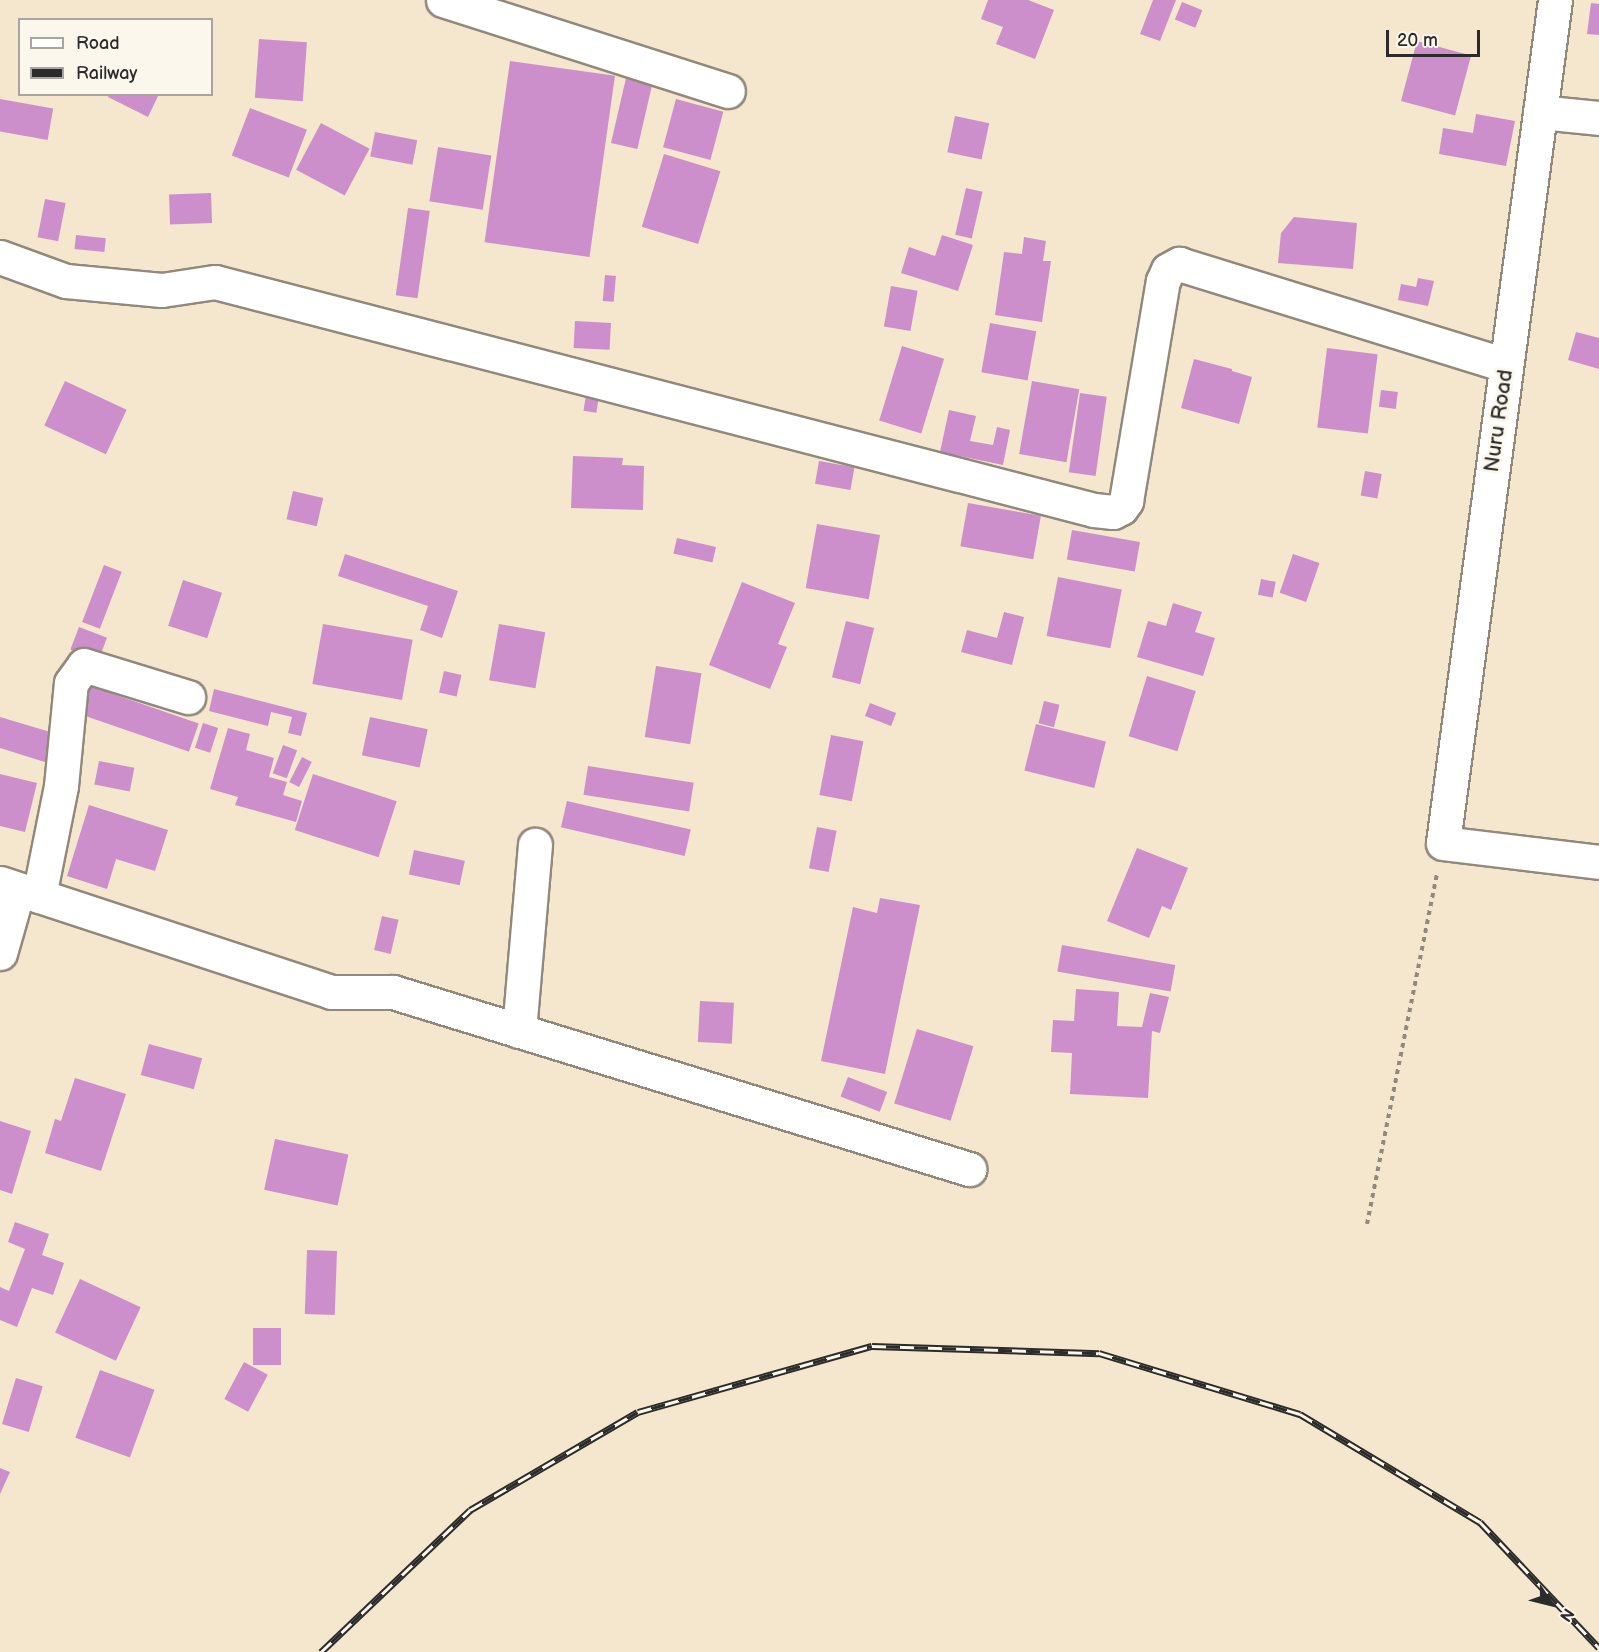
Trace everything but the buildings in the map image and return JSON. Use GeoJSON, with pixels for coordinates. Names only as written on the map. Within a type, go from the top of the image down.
{"type":"FeatureCollection","features":[{"type":"Feature","properties":{"kind":"street"},"geometry":{"type":"LineString","coordinates":[[443,0],[728,91]]}},
{"type":"Feature","properties":{"kind":"street","name":"Nuru Road"},"geometry":{"type":"LineString","coordinates":[[1443,843],[1555,0]]}},
{"type":"Feature","properties":{"kind":"street"},"geometry":{"type":"LineString","coordinates":[[1540,112],[1599,118]]}},
{"type":"Feature","properties":{"kind":"street"},"geometry":{"type":"LineString","coordinates":[[0,258],[66,281],[162,290],[215,282],[1094,510],[1113,512],[1121,508],[1126,501],[1163,281],[1167,270],[1179,264],[1506,365]]}},
{"type":"Feature","properties":{"kind":"street"},"geometry":{"type":"LineString","coordinates":[[0,954],[19,890],[61,786],[71,683],[84,665],[188,697]]}},
{"type":"Feature","properties":{"kind":"street"},"geometry":{"type":"LineString","coordinates":[[1443,843],[1599,862]]}},
{"type":"Feature","properties":{"kind":"street"},"geometry":{"type":"LineString","coordinates":[[519,1031],[534,845]]}},
{"type":"Feature","properties":{"kind":"street"},"geometry":{"type":"LineString","coordinates":[[19,890],[331,992],[393,992],[969,1169]]}},
{"type":"Feature","properties":{"kind":"path"},"geometry":{"type":"LineString","coordinates":[[1367,1224],[1443,843]]}},
{"type":"Feature","properties":{"kind":"railway"},"geometry":{"type":"LineString","coordinates":[[321,1652],[470,1510],[638,1412],[872,1346],[1099,1353],[1300,1414],[1480,1522],[1599,1648]]}}]}
